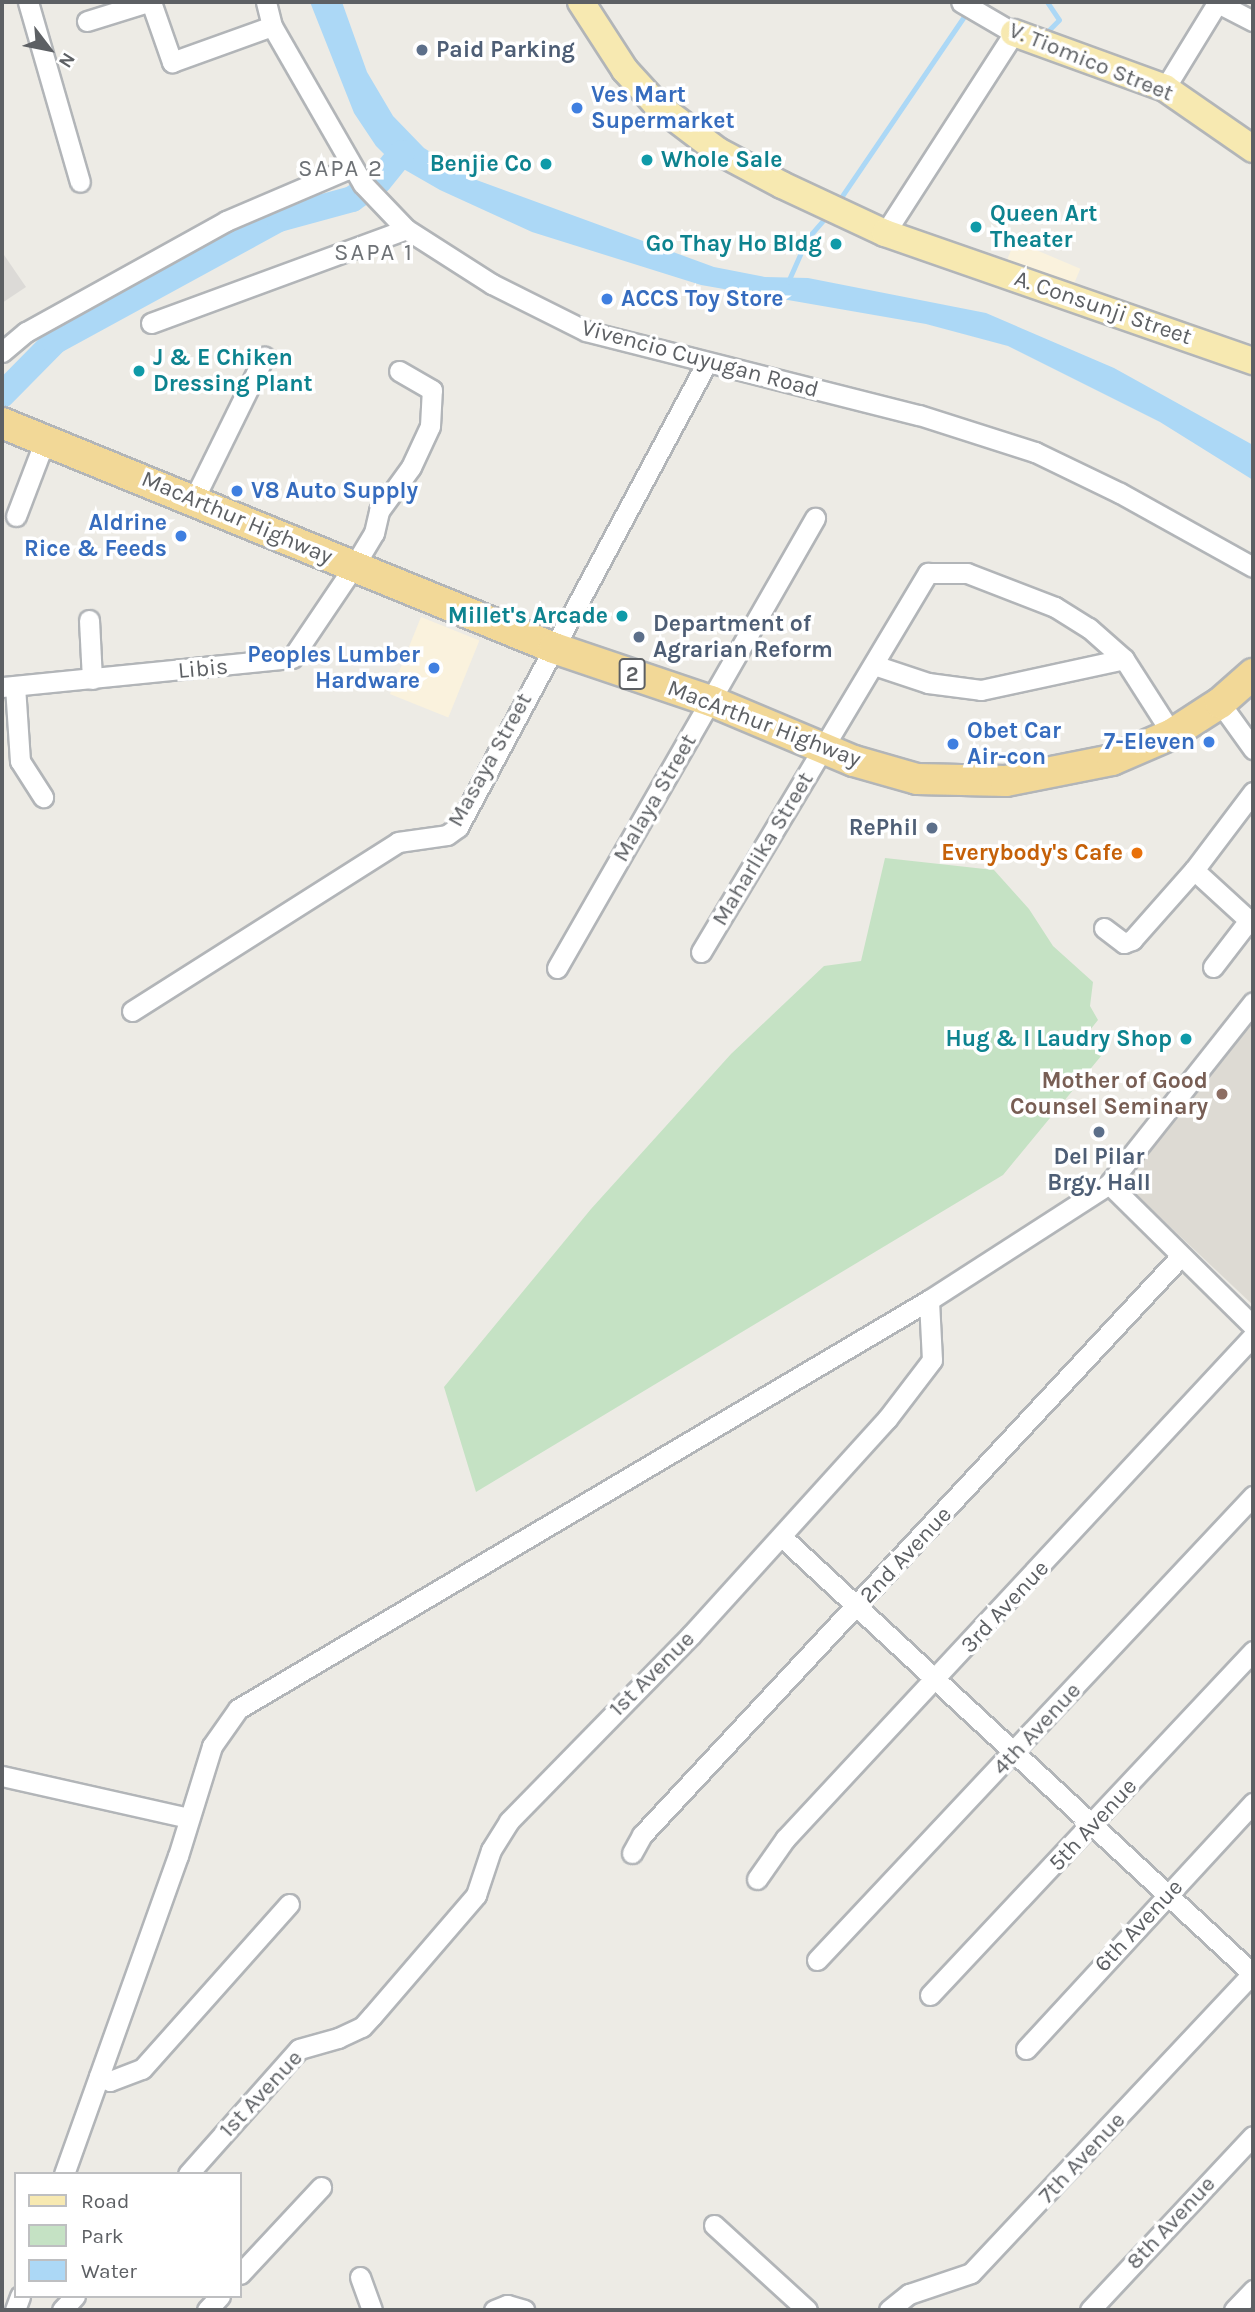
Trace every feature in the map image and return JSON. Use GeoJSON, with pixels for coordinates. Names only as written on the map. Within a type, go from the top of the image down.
{"type":"FeatureCollection","features":[{"type":"Feature","properties":{"kind":"highway","name":"MacArthur Highway"},"geometry":{"type":"LineString","coordinates":[[6,425],[554,649],[711,701],[822,749],[917,779],[1006,781],[1102,762],[1172,734],[1220,703],[1253,674]]}},
{"type":"Feature","properties":{"kind":"main road","name":"A. Consunji Street"},"geometry":{"type":"LineString","coordinates":[[581,2],[625,70],[689,133],[829,208],[886,233],[1253,361]]}},
{"type":"Feature","properties":{"kind":"main road","name":"V. Tiomico Street"},"geometry":{"type":"LineString","coordinates":[[1014,33],[1165,88],[1253,149]]}},
{"type":"Feature","properties":{"kind":"street"},"geometry":{"type":"LineString","coordinates":[[28,2],[80,182]]}},
{"type":"Feature","properties":{"kind":"street"},"geometry":{"type":"LineString","coordinates":[[87,21],[150,2],[172,62],[272,26]]}},
{"type":"Feature","properties":{"kind":"street","name":"Vivencio Cuyugan Road"},"geometry":{"type":"LineString","coordinates":[[266,2],[272,26],[351,169],[406,229],[492,284],[586,331],[706,364],[919,415],[1035,452],[1120,493],[1253,568]]}},
{"type":"Feature","properties":{"kind":"street"},"geometry":{"type":"LineString","coordinates":[[1165,88],[1216,2],[1253,21]]}},
{"type":"Feature","properties":{"kind":"street","name":"V. Tiomico Street"},"geometry":{"type":"LineString","coordinates":[[968,7],[1014,33]]}},
{"type":"Feature","properties":{"kind":"street"},"geometry":{"type":"LineString","coordinates":[[886,233],[1014,33]]}},
{"type":"Feature","properties":{"kind":"street"},"geometry":{"type":"LineString","coordinates":[[2,352],[26,332],[226,221],[351,169]]}},
{"type":"Feature","properties":{"kind":"street"},"geometry":{"type":"LineString","coordinates":[[151,323],[406,229]]}},
{"type":"Feature","properties":{"kind":"street"},"geometry":{"type":"LineString","coordinates":[[192,501],[264,357]]}},
{"type":"Feature","properties":{"kind":"street","name":"Masaya Street"},"geometry":{"type":"LineString","coordinates":[[132,1012],[398,842],[447,835],[458,827],[706,364]]}},
{"type":"Feature","properties":{"kind":"street"},"geometry":{"type":"LineString","coordinates":[[354,566],[374,533],[379,511],[411,467],[430,426],[435,401],[432,390],[399,371]]}},
{"type":"Feature","properties":{"kind":"street"},"geometry":{"type":"LineString","coordinates":[[16,516],[45,440]]}},
{"type":"Feature","properties":{"kind":"street","name":"Malaya Street"},"geometry":{"type":"LineString","coordinates":[[557,968],[815,518]]}},
{"type":"Feature","properties":{"kind":"street","name":"Libis"},"geometry":{"type":"LineString","coordinates":[[8,687],[292,658],[354,566]]}},
{"type":"Feature","properties":{"kind":"street","name":"Maharlika Street"},"geometry":{"type":"LineString","coordinates":[[701,952],[874,665],[921,581],[935,570],[967,573],[1055,607],[1089,628],[1124,659]]}},
{"type":"Feature","properties":{"kind":"street"},"geometry":{"type":"LineString","coordinates":[[89,620],[92,679]]}},
{"type":"Feature","properties":{"kind":"street"},"geometry":{"type":"LineString","coordinates":[[874,665],[928,683],[981,690],[1124,659],[1172,734]]}},
{"type":"Feature","properties":{"kind":"street"},"geometry":{"type":"LineString","coordinates":[[8,687],[20,761],[43,797]]}},
{"type":"Feature","properties":{"kind":"street"},"geometry":{"type":"LineString","coordinates":[[1220,703],[1253,748]]}},
{"type":"Feature","properties":{"kind":"street"},"geometry":{"type":"LineString","coordinates":[[1104,928],[1124,943],[1132,940],[1194,870],[1253,792]]}},
{"type":"Feature","properties":{"kind":"street"},"geometry":{"type":"LineString","coordinates":[[1194,870],[1251,922],[1213,967]]}},
{"type":"Feature","properties":{"kind":"street"},"geometry":{"type":"LineString","coordinates":[[65,2172],[212,1746],[238,1709],[929,1300],[1109,1184],[1253,1002]]}},
{"type":"Feature","properties":{"kind":"street"},"geometry":{"type":"LineString","coordinates":[[1109,1184],[1180,1257],[1253,1326]]}},
{"type":"Feature","properties":{"kind":"street","name":"2nd Avenue"},"geometry":{"type":"LineString","coordinates":[[632,1853],[642,1835],[858,1608],[1180,1257]]}},
{"type":"Feature","properties":{"kind":"street","name":"1st Avenue"},"geometry":{"type":"LineString","coordinates":[[190,2172],[299,2049],[338,2038],[362,2027],[372,2017],[476,1895],[491,1850],[509,1821],[782,1537],[929,1366],[934,1349],[929,1300]]}},
{"type":"Feature","properties":{"kind":"street","name":"3rd Avenue"},"geometry":{"type":"LineString","coordinates":[[757,1879],[785,1839],[938,1680],[1253,1336]]}},
{"type":"Feature","properties":{"kind":"street","name":"4th Avenue"},"geometry":{"type":"LineString","coordinates":[[817,1959],[1014,1754],[1253,1496]]}},
{"type":"Feature","properties":{"kind":"street"},"geometry":{"type":"LineString","coordinates":[[782,1537],[1253,1973]]}},
{"type":"Feature","properties":{"kind":"street","name":"5th Avenue"},"geometry":{"type":"LineString","coordinates":[[930,1995],[1094,1826],[1253,1651]]}},
{"type":"Feature","properties":{"kind":"street"},"geometry":{"type":"LineString","coordinates":[[2,1776],[188,1818]]}},
{"type":"Feature","properties":{"kind":"street","name":"6th Avenue"},"geometry":{"type":"LineString","coordinates":[[1026,2049],[1253,1803]]}},
{"type":"Feature","properties":{"kind":"street"},"geometry":{"type":"LineString","coordinates":[[99,2076],[110,2081],[142,2070],[289,1904]]}},
{"type":"Feature","properties":{"kind":"street","name":"7th Avenue"},"geometry":{"type":"LineString","coordinates":[[889,2310],[909,2294],[971,2273],[1253,1973]]}},
{"type":"Feature","properties":{"kind":"street","name":"8th Avenue"},"geometry":{"type":"LineString","coordinates":[[1090,2310],[1253,2136]]}},
{"type":"Feature","properties":{"kind":"street"},"geometry":{"type":"LineString","coordinates":[[242,2272],[321,2187]]}},
{"type":"Feature","properties":{"kind":"street"},"geometry":{"type":"LineString","coordinates":[[714,2225],[807,2310]]}},
{"type":"Feature","properties":{"kind":"street"},"geometry":{"type":"LineString","coordinates":[[360,2277],[365,2307]]}},
{"type":"Feature","properties":{"kind":"street"},"geometry":{"type":"LineString","coordinates":[[1234,2310],[1253,2290]]}},
{"type":"Feature","properties":{"kind":"street"},"geometry":{"type":"LineString","coordinates":[[494,2310],[506,2305],[524,2310]]}},
{"type":"Feature","properties":{"kind":"shaded area"},"geometry":{"type":"Polygon","coordinates":[[[1015,241],[1080,269],[1070,293],[1005,265],[1015,241]]]}},
{"type":"Feature","properties":{"kind":"shaded area"},"geometry":{"type":"Polygon","coordinates":[[[2,252],[26,287],[2,303],[2,252]]]}},
{"type":"Feature","properties":{"kind":"shaded area","name":"Peoples Lumber Hardware"},"geometry":{"type":"Polygon","coordinates":[[[421,617],[479,641],[448,718],[390,694],[421,617]]]}},
{"type":"Feature","properties":{"kind":"shaded area","name":"Mother of Good Counsel Seminary"},"geometry":{"type":"Polygon","coordinates":[[[1253,1018],[1253,1305],[1130,1189],[1129,1170],[1253,1018]]]}},
{"type":"Feature","properties":{"kind":"green space"},"geometry":{"type":"Polygon","coordinates":[[[885,858],[994,870],[1029,909],[1053,946],[1093,982],[1090,1006],[1098,1020],[1086,1035],[1106,1050],[1003,1175],[476,1492],[444,1387],[591,1209],[731,1054],[824,966],[861,961],[885,858]]]}},
{"type":"Feature","properties":{"kind":"water"},"geometry":{"type":"Polygon","coordinates":[[[310,2],[342,2],[367,72],[393,116],[424,148],[471,178],[714,267],[765,277],[808,278],[986,313],[1114,368],[1253,445],[1253,480],[1160,422],[1008,346],[926,324],[701,285],[532,232],[440,190],[393,163],[376,146],[354,113],[310,2]]]}},
{"type":"Feature","properties":{"kind":"waterway"},"geometry":{"type":"LineString","coordinates":[[1046,33],[1059,20],[1047,2]]}},
{"type":"Feature","properties":{"kind":"waterway"},"geometry":{"type":"LineString","coordinates":[[838,202],[967,12]]}},
{"type":"Feature","properties":{"kind":"waterway"},"geometry":{"type":"LineString","coordinates":[[2,395],[55,341],[279,219],[352,199],[379,181],[402,153]]}},
{"type":"Feature","properties":{"kind":"waterway"},"geometry":{"type":"LineString","coordinates":[[788,282],[807,239],[826,217]]}},
{"type":"Feature","properties":{"kind":"place","name":"Paid Parking"},"geometry":{"type":"Point","coordinates":[422,50]}},
{"type":"Feature","properties":{"kind":"place","name":"Ves Mart Supermarket"},"geometry":{"type":"Point","coordinates":[577,108]}},
{"type":"Feature","properties":{"kind":"place","name":"Whole Sale"},"geometry":{"type":"Point","coordinates":[647,160]}},
{"type":"Feature","properties":{"kind":"place","name":"Benjie Co"},"geometry":{"type":"Point","coordinates":[546,164]}},
{"type":"Feature","properties":{"kind":"place","name":"Queen Art Theater"},"geometry":{"type":"Point","coordinates":[976,227]}},
{"type":"Feature","properties":{"kind":"place","name":"Go Thay Ho Bldg"},"geometry":{"type":"Point","coordinates":[836,244]}},
{"type":"Feature","properties":{"kind":"place","name":"ACCS Toy Store"},"geometry":{"type":"Point","coordinates":[607,299]}},
{"type":"Feature","properties":{"kind":"place","name":"J & E Chiken Dressing Plant"},"geometry":{"type":"Point","coordinates":[139,371]}},
{"type":"Feature","properties":{"kind":"place","name":"V8 Auto Supply"},"geometry":{"type":"Point","coordinates":[237,491]}},
{"type":"Feature","properties":{"kind":"place","name":"Aldrine Rice & Feeds"},"geometry":{"type":"Point","coordinates":[181,536]}},
{"type":"Feature","properties":{"kind":"place","name":"Millet's Arcade"},"geometry":{"type":"Point","coordinates":[622,616]}},
{"type":"Feature","properties":{"kind":"place","name":"Department of Agrarian Reform"},"geometry":{"type":"Point","coordinates":[639,637]}},
{"type":"Feature","properties":{"kind":"place","name":"Peoples Lumber Hardware"},"geometry":{"type":"Point","coordinates":[434,668]}},
{"type":"Feature","properties":{"kind":"place","name":"7-Eleven"},"geometry":{"type":"Point","coordinates":[1209,742]}},
{"type":"Feature","properties":{"kind":"place","name":"Obet Car Air-con"},"geometry":{"type":"Point","coordinates":[953,744]}},
{"type":"Feature","properties":{"kind":"place","name":"RePhil"},"geometry":{"type":"Point","coordinates":[932,828]}},
{"type":"Feature","properties":{"kind":"place","name":"Everybody's Cafe"},"geometry":{"type":"Point","coordinates":[1137,853]}},
{"type":"Feature","properties":{"kind":"place","name":"Hug & I Laudry Shop"},"geometry":{"type":"Point","coordinates":[1186,1039]}},
{"type":"Feature","properties":{"kind":"place","name":"Mother of Good Counsel Seminary"},"geometry":{"type":"Point","coordinates":[1222,1094]}},
{"type":"Feature","properties":{"kind":"place","name":"Del Pilar Brgy. Hall"},"geometry":{"type":"Point","coordinates":[1099,1132]}},
{"type":"Feature","properties":{"kind":"district","name":"SAPA 2"},"geometry":{"type":"Point","coordinates":[341,169]}},
{"type":"Feature","properties":{"kind":"district","name":"SAPA 1"},"geometry":{"type":"Point","coordinates":[374,253]}}]}
